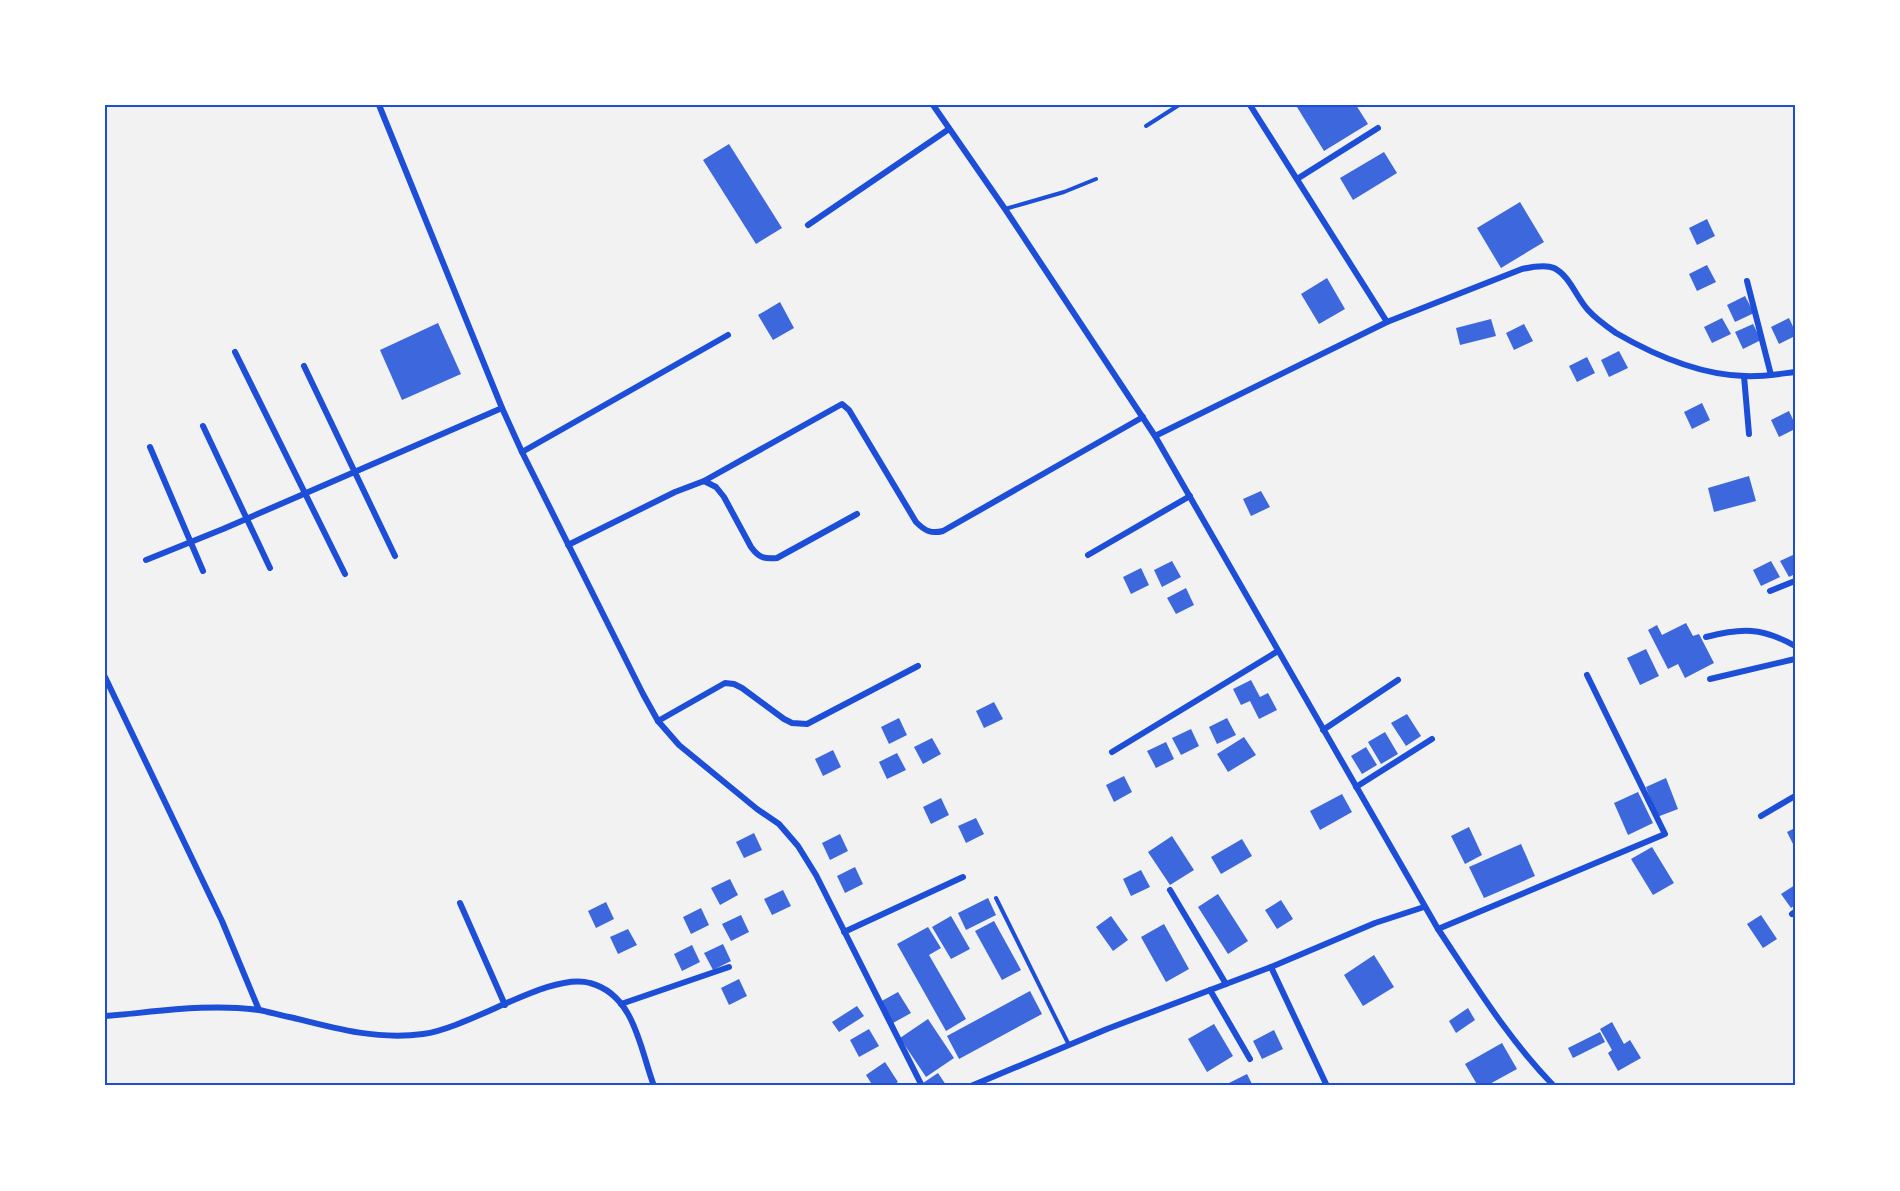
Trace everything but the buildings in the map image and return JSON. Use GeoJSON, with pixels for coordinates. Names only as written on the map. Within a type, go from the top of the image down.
{"type":"FeatureCollection","features":[{"type":"Feature","properties":{"kind":"street"},"geometry":{"type":"LineString","coordinates":[[379,105],[502,408],[643,694],[658,721],[679,745],[779,824],[798,846],[816,875],[922,1086]]}},
{"type":"Feature","properties":{"kind":"street"},"geometry":{"type":"LineString","coordinates":[[933,105],[1005,209],[1155,436],[1424,907],[1483,997],[1529,1061],[1554,1086]]}},
{"type":"Feature","properties":{"kind":"street"},"geometry":{"type":"LineString","coordinates":[[1250,105],[1387,322]]}},
{"type":"Feature","properties":{"kind":"street"},"geometry":{"type":"LineString","coordinates":[[1297,179],[1378,128]]}},
{"type":"Feature","properties":{"kind":"street"},"geometry":{"type":"LineString","coordinates":[[808,225],[949,129]]}},
{"type":"Feature","properties":{"kind":"street"},"geometry":{"type":"LineString","coordinates":[[1155,436],[1387,322],[1522,268],[1536,266],[1552,267],[1563,275],[1587,310],[1599,321],[1618,334],[1660,355],[1696,368],[1744,376],[1795,372]]}},
{"type":"Feature","properties":{"kind":"street"},"geometry":{"type":"LineString","coordinates":[[1747,281],[1771,375]]}},
{"type":"Feature","properties":{"kind":"street"},"geometry":{"type":"LineString","coordinates":[[522,452],[728,335]]}},
{"type":"Feature","properties":{"kind":"street"},"geometry":{"type":"LineString","coordinates":[[235,352],[345,574]]}},
{"type":"Feature","properties":{"kind":"street"},"geometry":{"type":"LineString","coordinates":[[304,366],[395,556]]}},
{"type":"Feature","properties":{"kind":"street"},"geometry":{"type":"LineString","coordinates":[[1744,376],[1749,434]]}},
{"type":"Feature","properties":{"kind":"street"},"geometry":{"type":"LineString","coordinates":[[568,544],[675,492],[704,481],[842,404],[849,410],[916,522],[924,529],[935,533],[943,531],[1143,417]]}},
{"type":"Feature","properties":{"kind":"street"},"geometry":{"type":"LineString","coordinates":[[146,560],[502,408]]}},
{"type":"Feature","properties":{"kind":"street"},"geometry":{"type":"LineString","coordinates":[[203,426],[270,568]]}},
{"type":"Feature","properties":{"kind":"street"},"geometry":{"type":"LineString","coordinates":[[150,447],[189,543],[203,571]]}},
{"type":"Feature","properties":{"kind":"street"},"geometry":{"type":"LineString","coordinates":[[704,481],[716,487],[751,547],[758,556],[766,558],[777,558],[857,514]]}},
{"type":"Feature","properties":{"kind":"street"},"geometry":{"type":"LineString","coordinates":[[1088,555],[1190,496]]}},
{"type":"Feature","properties":{"kind":"street"},"geometry":{"type":"LineString","coordinates":[[1770,591],[1795,581]]}},
{"type":"Feature","properties":{"kind":"street"},"geometry":{"type":"LineString","coordinates":[[1706,637],[1733,630],[1748,630],[1769,634],[1795,646]]}},
{"type":"Feature","properties":{"kind":"street"},"geometry":{"type":"LineString","coordinates":[[1112,752],[1278,651]]}},
{"type":"Feature","properties":{"kind":"street"},"geometry":{"type":"LineString","coordinates":[[1710,679],[1795,659]]}},
{"type":"Feature","properties":{"kind":"street"},"geometry":{"type":"LineString","coordinates":[[658,721],[725,683],[742,688],[792,723],[807,724],[918,666]]}},
{"type":"Feature","properties":{"kind":"street"},"geometry":{"type":"LineString","coordinates":[[1438,929],[1665,834],[1587,675]]}},
{"type":"Feature","properties":{"kind":"street"},"geometry":{"type":"LineString","coordinates":[[105,677],[222,921],[260,1010]]}},
{"type":"Feature","properties":{"kind":"street"},"geometry":{"type":"LineString","coordinates":[[1323,730],[1398,680]]}},
{"type":"Feature","properties":{"kind":"street"},"geometry":{"type":"LineString","coordinates":[[1356,787],[1432,739]]}},
{"type":"Feature","properties":{"kind":"street"},"geometry":{"type":"LineString","coordinates":[[1761,816],[1795,796]]}},
{"type":"Feature","properties":{"kind":"street"},"geometry":{"type":"LineString","coordinates":[[844,932],[963,877]]}},
{"type":"Feature","properties":{"kind":"street"},"geometry":{"type":"LineString","coordinates":[[1170,890],[1226,984]]}},
{"type":"Feature","properties":{"kind":"street"},"geometry":{"type":"LineString","coordinates":[[460,903],[505,1005]]}},
{"type":"Feature","properties":{"kind":"street"},"geometry":{"type":"LineString","coordinates":[[971,1086],[1069,1045],[1271,967],[1375,923],[1424,907]]}},
{"type":"Feature","properties":{"kind":"street"},"geometry":{"type":"LineString","coordinates":[[621,1004],[729,967]]}},
{"type":"Feature","properties":{"kind":"street"},"geometry":{"type":"LineString","coordinates":[[1271,967],[1327,1086]]}},
{"type":"Feature","properties":{"kind":"street"},"geometry":{"type":"LineString","coordinates":[[105,1016],[208,1006],[260,1010],[358,1034],[394,1037],[426,1034],[461,1025],[545,988],[567,981],[590,982],[609,992],[621,1004],[637,1030],[654,1086]]}},
{"type":"Feature","properties":{"kind":"street"},"geometry":{"type":"LineString","coordinates":[[1210,990],[1250,1059]]}},
{"type":"Feature","properties":{"kind":"lane"},"geometry":{"type":"LineString","coordinates":[[1146,126],[1179,105]]}},
{"type":"Feature","properties":{"kind":"lane"},"geometry":{"type":"LineString","coordinates":[[1005,209],[1064,192],[1096,179]]}},
{"type":"Feature","properties":{"kind":"lane"},"geometry":{"type":"LineString","coordinates":[[996,898],[1069,1045]]}}]}
